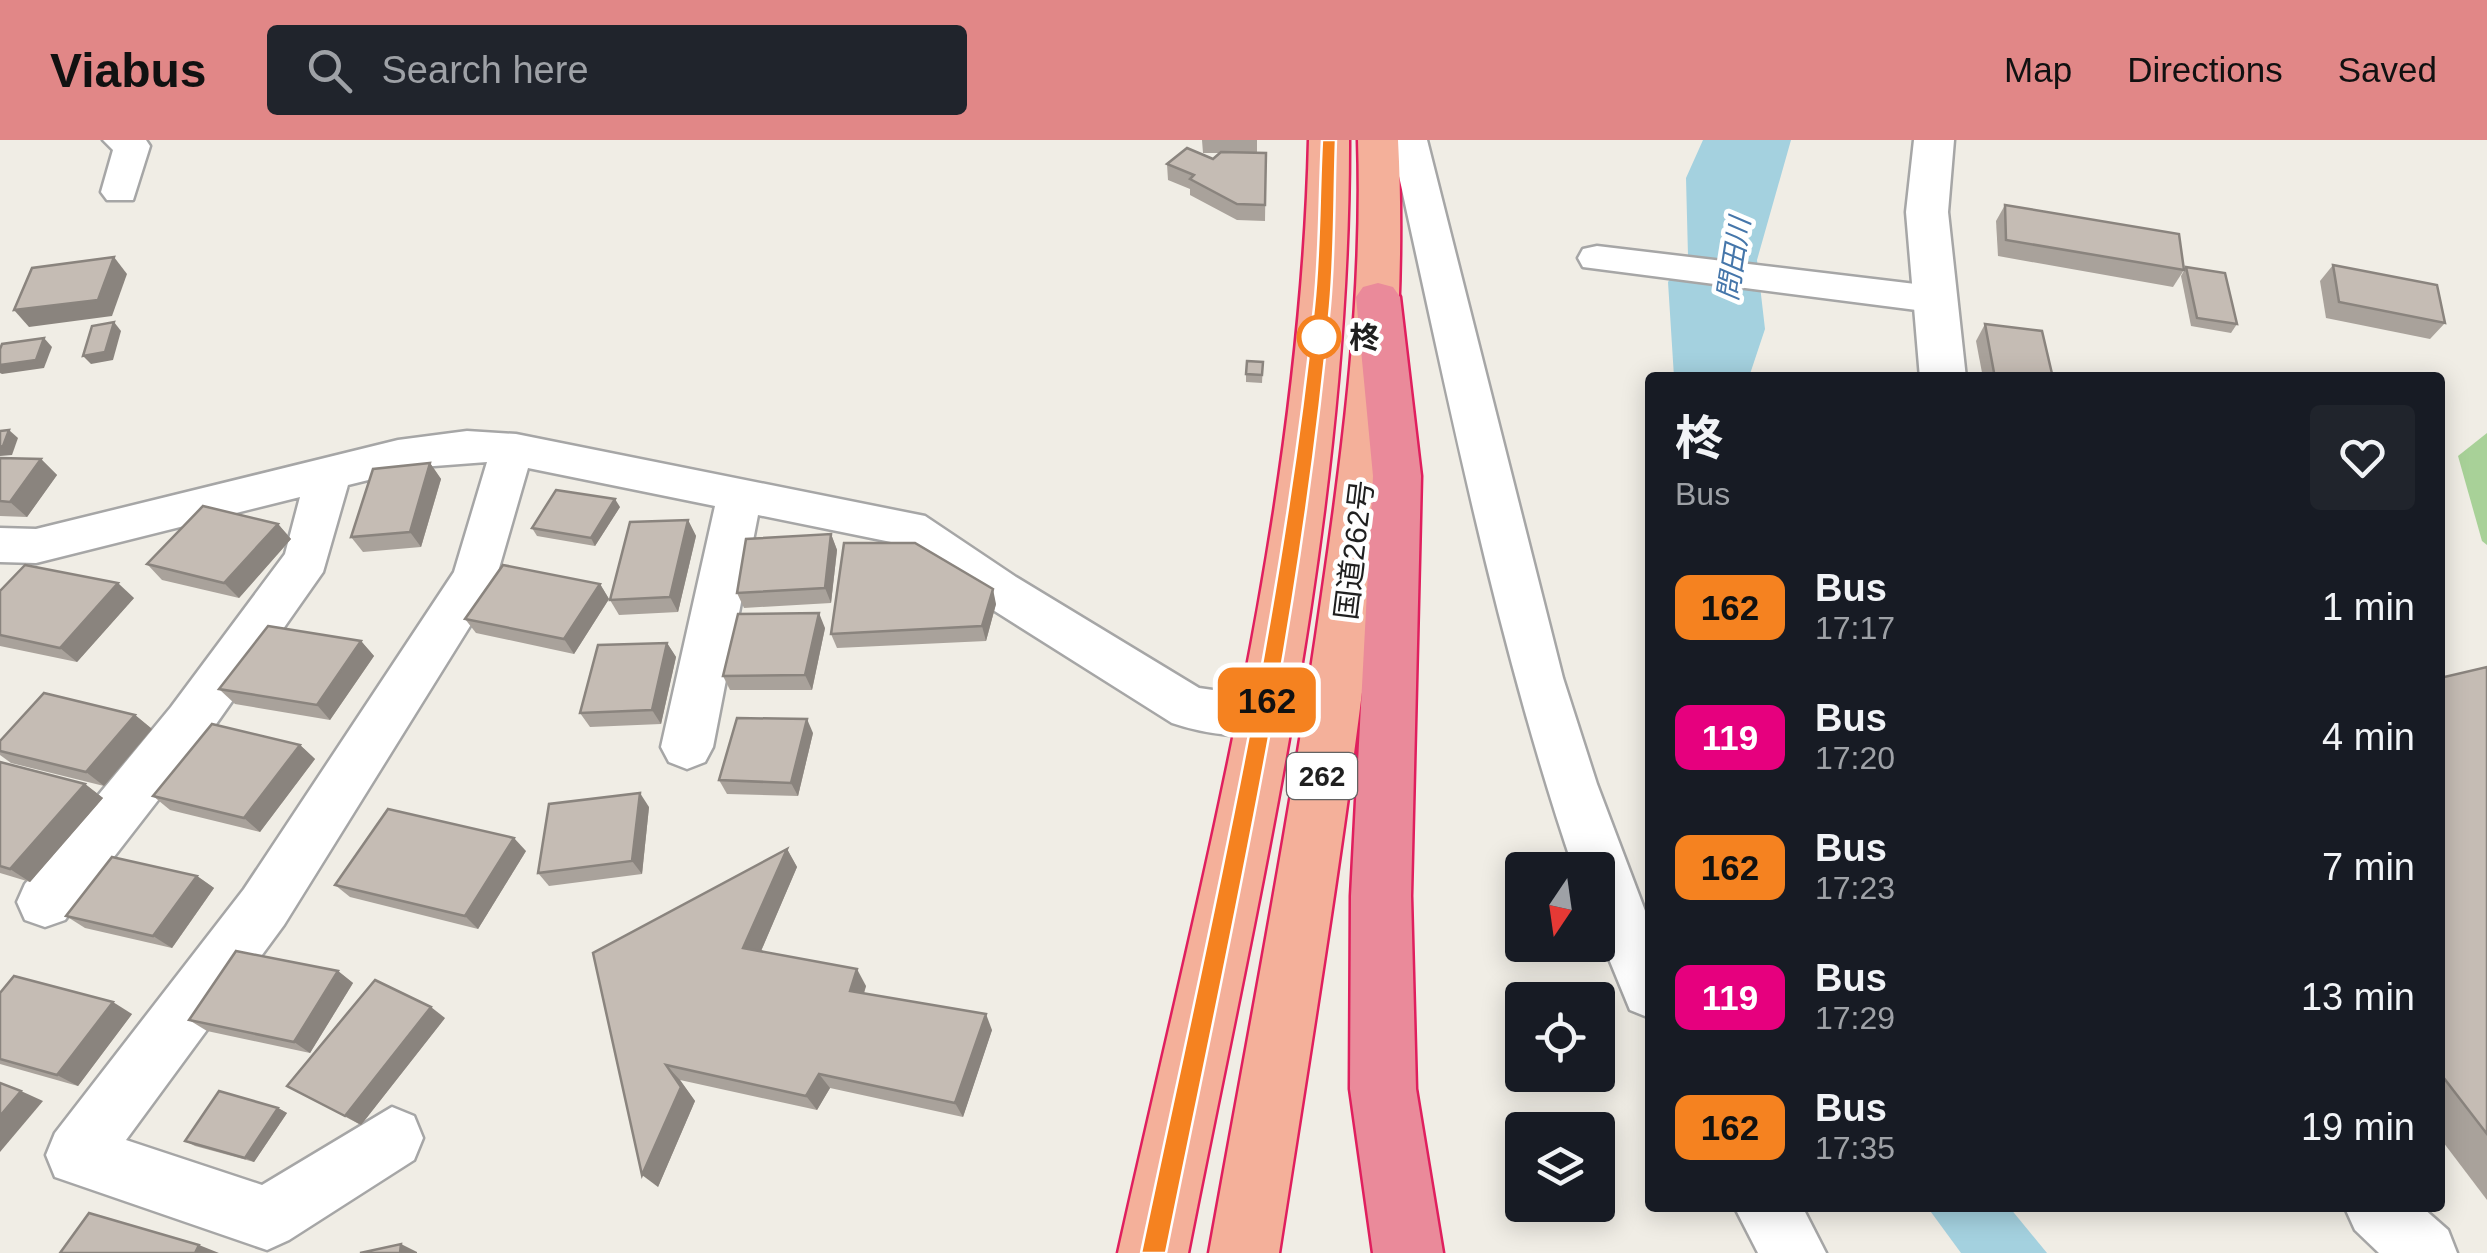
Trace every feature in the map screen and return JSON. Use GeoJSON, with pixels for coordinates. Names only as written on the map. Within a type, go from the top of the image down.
{"type":"FeatureCollection","features":[{"type":"Feature","properties":{"kind":"highway","name":"国道262号"},"geometry":{"type":"LineString","coordinates":[[1154,1253],[1264,715],[1303,471],[1330,204],[1329,140]]}},
{"type":"Feature","properties":{"kind":"highway","name":"国道262号"},"geometry":{"type":"LineString","coordinates":[[1244,1253],[1343,639],[1368,442],[1382,260],[1378,140]]}},
{"type":"Feature","properties":{"kind":"highway"},"geometry":{"type":"LineString","coordinates":[[1378,297],[1397,476],[1380,896],[1383,1089],[1408,1253]]}},
{"type":"Feature","properties":{"kind":"street"},"geometry":{"type":"LineString","coordinates":[[120,192],[132,146],[121,140]]}},
{"type":"Feature","properties":{"kind":"street"},"geometry":{"type":"LineString","coordinates":[[1409,140],[1485,474],[1542,690],[1617,917],[1645,981]]}},
{"type":"Feature","properties":{"kind":"street"},"geometry":{"type":"LineString","coordinates":[[1934,140],[1921,297],[1941,372]]}},
{"type":"Feature","properties":{"kind":"street"},"geometry":{"type":"LineString","coordinates":[[1608,260],[1921,297]]}},
{"type":"Feature","properties":{"kind":"street"},"geometry":{"type":"LineString","coordinates":[[0,585],[18,546],[436,447],[474,443],[739,498],[909,528],[999,590],[1190,708],[1264,715]]}},
{"type":"Feature","properties":{"kind":"street"},"geometry":{"type":"LineString","coordinates":[[392,1138],[267,1218],[77,1155],[264,907],[476,576],[504,470],[516,450]]}},
{"type":"Feature","properties":{"kind":"street"},"geometry":{"type":"LineString","coordinates":[[45,902],[189,722],[307,559],[328,474]]}},
{"type":"Feature","properties":{"kind":"street"},"geometry":{"type":"LineString","coordinates":[[687,747],[739,498]]}},
{"type":"Feature","properties":{"kind":"street"},"geometry":{"type":"LineString","coordinates":[[1769,1212],[1794,1253]]}},
{"type":"Feature","properties":{"kind":"street"},"geometry":{"type":"LineString","coordinates":[[2381,1212],[2426,1253]]}},
{"type":"Feature","properties":{"kind":"green space"},"geometry":{"type":"Polygon","coordinates":[[[2487,433],[2487,545],[2482,541],[2458,456],[2487,433]]]}},
{"type":"Feature","properties":{"kind":"water","name":"問田川"},"geometry":{"type":"Polygon","coordinates":[[[1703,140],[1791,140],[1757,260],[1765,329],[1751,372],[1674,372],[1668,282],[1688,256],[1686,178],[1703,140]]]}},
{"type":"Feature","properties":{"kind":"water"},"geometry":{"type":"Polygon","coordinates":[[[1931,1212],[2013,1212],[2047,1253],[1961,1253],[1931,1212]]]}},
{"type":"Feature","properties":{"kind":"building"},"geometry":{"type":"Polygon","coordinates":[[[1187,148],[1213,159],[1221,152],[1266,153],[1265,205],[1237,204],[1190,179],[1194,175],[1167,164],[1187,148]]]}},
{"type":"Feature","properties":{"kind":"building"},"geometry":{"type":"Polygon","coordinates":[[[2005,205],[2179,234],[2184,270],[2006,240],[2005,205]]]}},
{"type":"Feature","properties":{"kind":"building"},"geometry":{"type":"Polygon","coordinates":[[[114,257],[98,300],[14,310],[32,268],[114,257]]]}},
{"type":"Feature","properties":{"kind":"building"},"geometry":{"type":"Polygon","coordinates":[[[2333,265],[2437,285],[2445,323],[2339,302],[2333,265]]]}},
{"type":"Feature","properties":{"kind":"building"},"geometry":{"type":"Polygon","coordinates":[[[2186,267],[2225,273],[2237,324],[2197,318],[2186,267]]]}},
{"type":"Feature","properties":{"kind":"building"},"geometry":{"type":"Polygon","coordinates":[[[114,322],[105,352],[83,356],[92,326],[114,322]]]}},
{"type":"Feature","properties":{"kind":"building"},"geometry":{"type":"Polygon","coordinates":[[[1985,324],[2042,331],[2052,372],[1994,372],[1985,324]]]}},
{"type":"Feature","properties":{"kind":"building"},"geometry":{"type":"Polygon","coordinates":[[[44,338],[36,360],[0,365],[2,344],[44,338]]]}},
{"type":"Feature","properties":{"kind":"building"},"geometry":{"type":"Polygon","coordinates":[[[1247,361],[1263,362],[1262,375],[1246,374],[1247,361]]]}},
{"type":"Feature","properties":{"kind":"building"},"geometry":{"type":"Polygon","coordinates":[[[9,430],[3,446],[0,447],[0,431],[9,430]]]}},
{"type":"Feature","properties":{"kind":"building"},"geometry":{"type":"Polygon","coordinates":[[[0,458],[41,459],[10,502],[0,501],[0,458]]]}},
{"type":"Feature","properties":{"kind":"building"},"geometry":{"type":"Polygon","coordinates":[[[430,463],[410,532],[351,537],[373,469],[430,463]]]}},
{"type":"Feature","properties":{"kind":"building"},"geometry":{"type":"Polygon","coordinates":[[[556,490],[615,499],[591,538],[532,528],[556,490]]]}},
{"type":"Feature","properties":{"kind":"building"},"geometry":{"type":"Polygon","coordinates":[[[203,506],[278,524],[224,583],[147,564],[203,506]]]}},
{"type":"Feature","properties":{"kind":"building"},"geometry":{"type":"Polygon","coordinates":[[[688,520],[670,597],[610,600],[630,522],[688,520]]]}},
{"type":"Feature","properties":{"kind":"building"},"geometry":{"type":"Polygon","coordinates":[[[831,534],[825,588],[737,593],[746,539],[831,534]]]}},
{"type":"Feature","properties":{"kind":"building"},"geometry":{"type":"Polygon","coordinates":[[[844,543],[915,543],[993,589],[982,626],[831,634],[844,543]]]}},
{"type":"Feature","properties":{"kind":"building"},"geometry":{"type":"Polygon","coordinates":[[[25,565],[118,583],[60,648],[0,635],[0,591],[25,565]]]}},
{"type":"Feature","properties":{"kind":"building"},"geometry":{"type":"Polygon","coordinates":[[[503,565],[600,584],[564,639],[465,619],[503,565]]]}},
{"type":"Feature","properties":{"kind":"building"},"geometry":{"type":"Polygon","coordinates":[[[819,613],[805,675],[723,676],[738,614],[819,613]]]}},
{"type":"Feature","properties":{"kind":"building"},"geometry":{"type":"Polygon","coordinates":[[[268,626],[361,641],[317,705],[219,689],[268,626]]]}},
{"type":"Feature","properties":{"kind":"building"},"geometry":{"type":"Polygon","coordinates":[[[667,643],[652,710],[580,713],[598,645],[667,643]]]}},
{"type":"Feature","properties":{"kind":"building"},"geometry":{"type":"Polygon","coordinates":[[[2487,667],[2487,1134],[2445,1079],[2445,677],[2487,667]]]}},
{"type":"Feature","properties":{"kind":"building"},"geometry":{"type":"Polygon","coordinates":[[[44,693],[135,715],[86,772],[0,751],[0,741],[44,693]]]}},
{"type":"Feature","properties":{"kind":"building"},"geometry":{"type":"Polygon","coordinates":[[[737,718],[807,719],[791,783],[719,780],[737,718]]]}},
{"type":"Feature","properties":{"kind":"building"},"geometry":{"type":"Polygon","coordinates":[[[212,724],[300,745],[244,818],[153,796],[212,724]]]}},
{"type":"Feature","properties":{"kind":"building"},"geometry":{"type":"Polygon","coordinates":[[[0,762],[85,784],[10,869],[0,866],[0,762]]]}},
{"type":"Feature","properties":{"kind":"building"},"geometry":{"type":"Polygon","coordinates":[[[640,793],[632,861],[538,873],[549,804],[640,793]]]}},
{"type":"Feature","properties":{"kind":"building"},"geometry":{"type":"Polygon","coordinates":[[[388,809],[514,838],[465,916],[335,885],[388,809]]]}},
{"type":"Feature","properties":{"kind":"building"},"geometry":{"type":"Polygon","coordinates":[[[787,849],[743,948],[857,969],[850,991],[986,1014],[955,1103],[819,1074],[806,1096],[666,1065],[681,1087],[642,1175],[593,953],[787,849]]]}},
{"type":"Feature","properties":{"kind":"building"},"geometry":{"type":"Polygon","coordinates":[[[112,857],[197,876],[153,936],[66,916],[112,857]]]}},
{"type":"Feature","properties":{"kind":"building"},"geometry":{"type":"Polygon","coordinates":[[[236,951],[338,971],[294,1042],[189,1020],[236,951]]]}},
{"type":"Feature","properties":{"kind":"building"},"geometry":{"type":"Polygon","coordinates":[[[14,976],[113,1002],[57,1075],[0,1059],[0,993],[14,976]]]}},
{"type":"Feature","properties":{"kind":"building"},"geometry":{"type":"Polygon","coordinates":[[[375,980],[431,1007],[345,1116],[287,1086],[375,980]]]}},
{"type":"Feature","properties":{"kind":"building"},"geometry":{"type":"Polygon","coordinates":[[[0,1083],[21,1091],[0,1116],[0,1083]]]}},
{"type":"Feature","properties":{"kind":"building"},"geometry":{"type":"Polygon","coordinates":[[[219,1091],[278,1108],[245,1158],[185,1141],[219,1091]]]}},
{"type":"Feature","properties":{"kind":"building"},"geometry":{"type":"Polygon","coordinates":[[[89,1213],[199,1245],[195,1253],[60,1253],[89,1213]]]}},
{"type":"Feature","properties":{"kind":"building"},"geometry":{"type":"Polygon","coordinates":[[[401,1244],[400,1253],[360,1253],[401,1244]]]}},
{"type":"Feature","properties":{"kind":"bus line","name":"162"},"geometry":{"type":"LineString","coordinates":[[1154,1253],[1264,715],[1291,555],[1322,304],[1330,204],[1329,140]]}},
{"type":"Feature","properties":{"kind":"place","name":"柊"},"geometry":{"type":"Point","coordinates":[1319,337]}}]}
